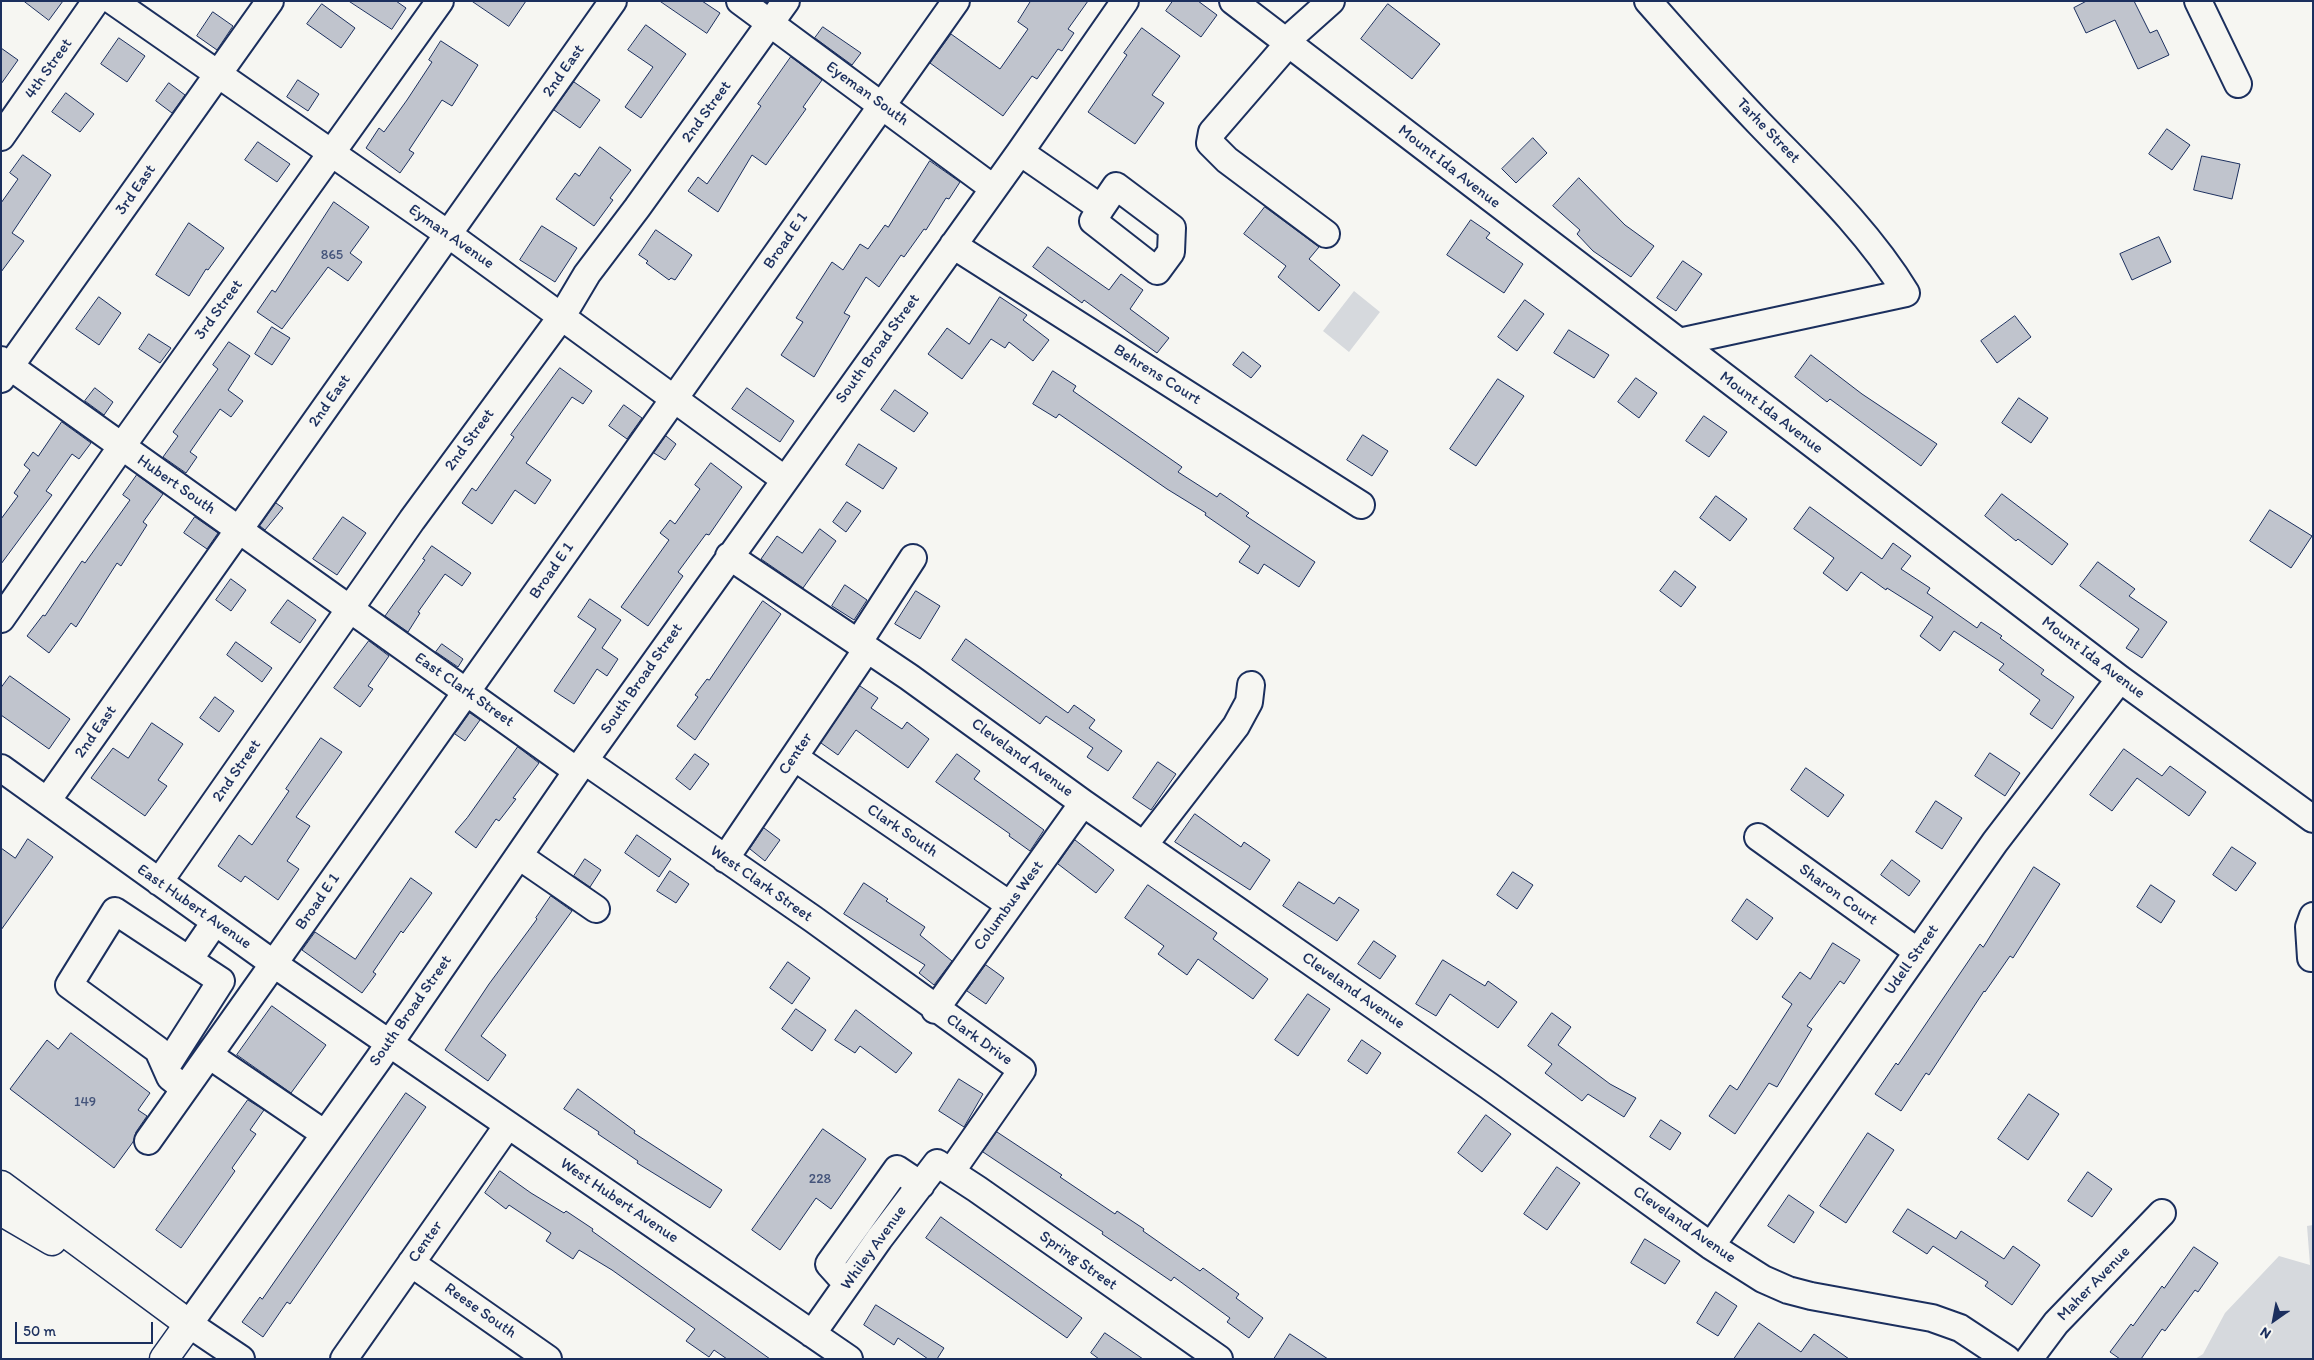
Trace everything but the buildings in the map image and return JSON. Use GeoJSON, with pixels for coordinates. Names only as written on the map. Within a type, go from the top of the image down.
{"type":"FeatureCollection","features":[{"type":"Feature","properties":{"kind":"main road"},"geometry":{"type":"LineString","coordinates":[[1,1184],[189,1324]]}},
{"type":"Feature","properties":{"kind":"main road"},"geometry":{"type":"LineString","coordinates":[[1,1212],[189,1324]]}},
{"type":"Feature","properties":{"kind":"main road","name":"South Broad Street"},"geometry":{"type":"LineString","coordinates":[[164,1359],[189,1324]]}},
{"type":"Feature","properties":{"kind":"street","name":"4th Street"},"geometry":{"type":"LineString","coordinates":[[1,137],[96,1]]}},
{"type":"Feature","properties":{"kind":"street","name":"Eyman Avenue"},"geometry":{"type":"LineString","coordinates":[[112,1],[448,234],[784,479]]}},
{"type":"Feature","properties":{"kind":"street","name":"3rd East"},"geometry":{"type":"LineString","coordinates":[[4,369],[270,1]]}},
{"type":"Feature","properties":{"kind":"street","name":"3rd Street"},"geometry":{"type":"LineString","coordinates":[[1,619],[122,446],[440,1]]}},
{"type":"Feature","properties":{"kind":"street","name":"2nd East"},"geometry":{"type":"LineString","coordinates":[[46,802],[613,1]]}},
{"type":"Feature","properties":{"kind":"street","name":"Eyeman South"},"geometry":{"type":"LineString","coordinates":[[740,1],[993,188]]}},
{"type":"Feature","properties":{"kind":"street","name":"2nd Street"},"geometry":{"type":"LineString","coordinates":[[159,882],[412,520],[562,316],[587,274],[637,208],[786,1]]}},
{"type":"Feature","properties":{"kind":"street","name":"Broad E 1"},"geometry":{"type":"LineString","coordinates":[[148,1141],[956,1]]}},
{"type":"Feature","properties":{"kind":"street","name":"South Broad Street"},"geometry":{"type":"LineString","coordinates":[[189,1324],[390,1043],[518,856],[729,556],[953,246],[1125,1]]}},
{"type":"Feature","properties":{"kind":"street","name":"Mount Ida Avenue"},"geometry":{"type":"LineString","coordinates":[[1233,1],[2120,679],[2313,820]]}},
{"type":"Feature","properties":{"kind":"street"},"geometry":{"type":"LineString","coordinates":[[1326,234],[1227,160],[1210,143],[1212,132],[1286,43],[1331,1]]}},
{"type":"Feature","properties":{"kind":"street","name":"Tarhe Street"},"geometry":{"type":"LineString","coordinates":[[1648,1],[1759,123],[1802,165],[1887,262],[1906,293],[1679,342]]}},
{"type":"Feature","properties":{"kind":"street"},"geometry":{"type":"LineString","coordinates":[[2198,1],[2238,84]]}},
{"type":"Feature","properties":{"kind":"street"},"geometry":{"type":"LineString","coordinates":[[1020,152],[1101,208]]}},
{"type":"Feature","properties":{"kind":"street","name":"Behrens Court"},"geometry":{"type":"LineString","coordinates":[[953,246],[1361,505]]}},
{"type":"Feature","properties":{"kind":"street","name":"Hubert South"},"geometry":{"type":"LineString","coordinates":[[4,369],[122,446],[350,609]]}},
{"type":"Feature","properties":{"kind":"street","name":"Cleveland Avenue"},"geometry":{"type":"LineString","coordinates":[[729,556],[863,646],[1489,1086],[1711,1246],[1763,1279],[1788,1290],[1932,1318],[1960,1328],[2007,1359]]}},
{"type":"Feature","properties":{"kind":"street","name":"Center"},"geometry":{"type":"LineString","coordinates":[[725,859],[794,757],[863,646],[912,558]]}},
{"type":"Feature","properties":{"kind":"street","name":"East Clark Street"},"geometry":{"type":"LineString","coordinates":[[350,609],[467,692],[581,766]]}},
{"type":"Feature","properties":{"kind":"street","name":"Udell Street"},"geometry":{"type":"LineString","coordinates":[[1711,1246],[1995,842],[2120,679]]}},
{"type":"Feature","properties":{"kind":"street"},"geometry":{"type":"LineString","coordinates":[[1144,845],[1236,726],[1249,702],[1252,685]]}},
{"type":"Feature","properties":{"kind":"street","name":"Clark South"},"geometry":{"type":"LineString","coordinates":[[794,757],[1010,905]]}},
{"type":"Feature","properties":{"kind":"street","name":"West Clark Street"},"geometry":{"type":"LineString","coordinates":[[581,766],[725,859],[813,919],[935,1010]]}},
{"type":"Feature","properties":{"kind":"street","name":"East Hubert Avenue"},"geometry":{"type":"LineString","coordinates":[[1,768],[214,922],[390,1043]]}},
{"type":"Feature","properties":{"kind":"street","name":"Columbus West"},"geometry":{"type":"LineString","coordinates":[[935,1010],[1083,802]]}},
{"type":"Feature","properties":{"kind":"street","name":"Sharon Court"},"geometry":{"type":"LineString","coordinates":[[1758,838],[1918,952]]}},
{"type":"Feature","properties":{"kind":"street"},"geometry":{"type":"LineString","coordinates":[[518,856],[596,909]]}},
{"type":"Feature","properties":{"kind":"street"},"geometry":{"type":"LineString","coordinates":[[166,1067],[221,981],[116,911],[69,985],[158,1050],[170,1076],[185,1089]]}},
{"type":"Feature","properties":{"kind":"street"},"geometry":{"type":"LineString","coordinates":[[2312,958],[2309,927],[2313,916]]}},
{"type":"Feature","properties":{"kind":"street"},"geometry":{"type":"LineString","coordinates":[[188,960],[214,922]]}},
{"type":"Feature","properties":{"kind":"street","name":"Clark Drive"},"geometry":{"type":"LineString","coordinates":[[935,1010],[1022,1070]]}},
{"type":"Feature","properties":{"kind":"street","name":"West Hubert Avenue"},"geometry":{"type":"LineString","coordinates":[[390,1043],[848,1359]]}},
{"type":"Feature","properties":{"kind":"street"},"geometry":{"type":"LineString","coordinates":[[210,1055],[325,1134]]}},
{"type":"Feature","properties":{"kind":"street","name":"Whiley Avenue"},"geometry":{"type":"LineString","coordinates":[[812,1334],[921,1185],[944,1167],[1022,1070]]}},
{"type":"Feature","properties":{"kind":"street","name":"Center"},"geometry":{"type":"LineString","coordinates":[[344,1359],[508,1125]]}},
{"type":"Feature","properties":{"kind":"street","name":"Spring Street"},"geometry":{"type":"LineString","coordinates":[[944,1167],[1219,1359]]}},
{"type":"Feature","properties":{"kind":"street","name":"Maher Avenue"},"geometry":{"type":"LineString","coordinates":[[2029,1359],[2056,1323],[2162,1213]]}},
{"type":"Feature","properties":{"kind":"street","name":"Reese South"},"geometry":{"type":"LineString","coordinates":[[411,1263],[548,1359]]}},
{"type":"Feature","properties":{"kind":"street"},"geometry":{"type":"LineString","coordinates":[[189,1324],[241,1359]]}},
{"type":"Feature","properties":{"kind":"shaded area"},"geometry":{"type":"Polygon","coordinates":[[[1354,291],[1380,312],[1349,352],[1323,331],[1354,291]]]}},
{"type":"Feature","properties":{"kind":"shaded area"},"geometry":{"type":"Polygon","coordinates":[[[2313,1225],[2313,1359],[2195,1359],[2203,1354],[2225,1313],[2279,1256],[2310,1265],[2307,1226],[2313,1225]]]}}]}
